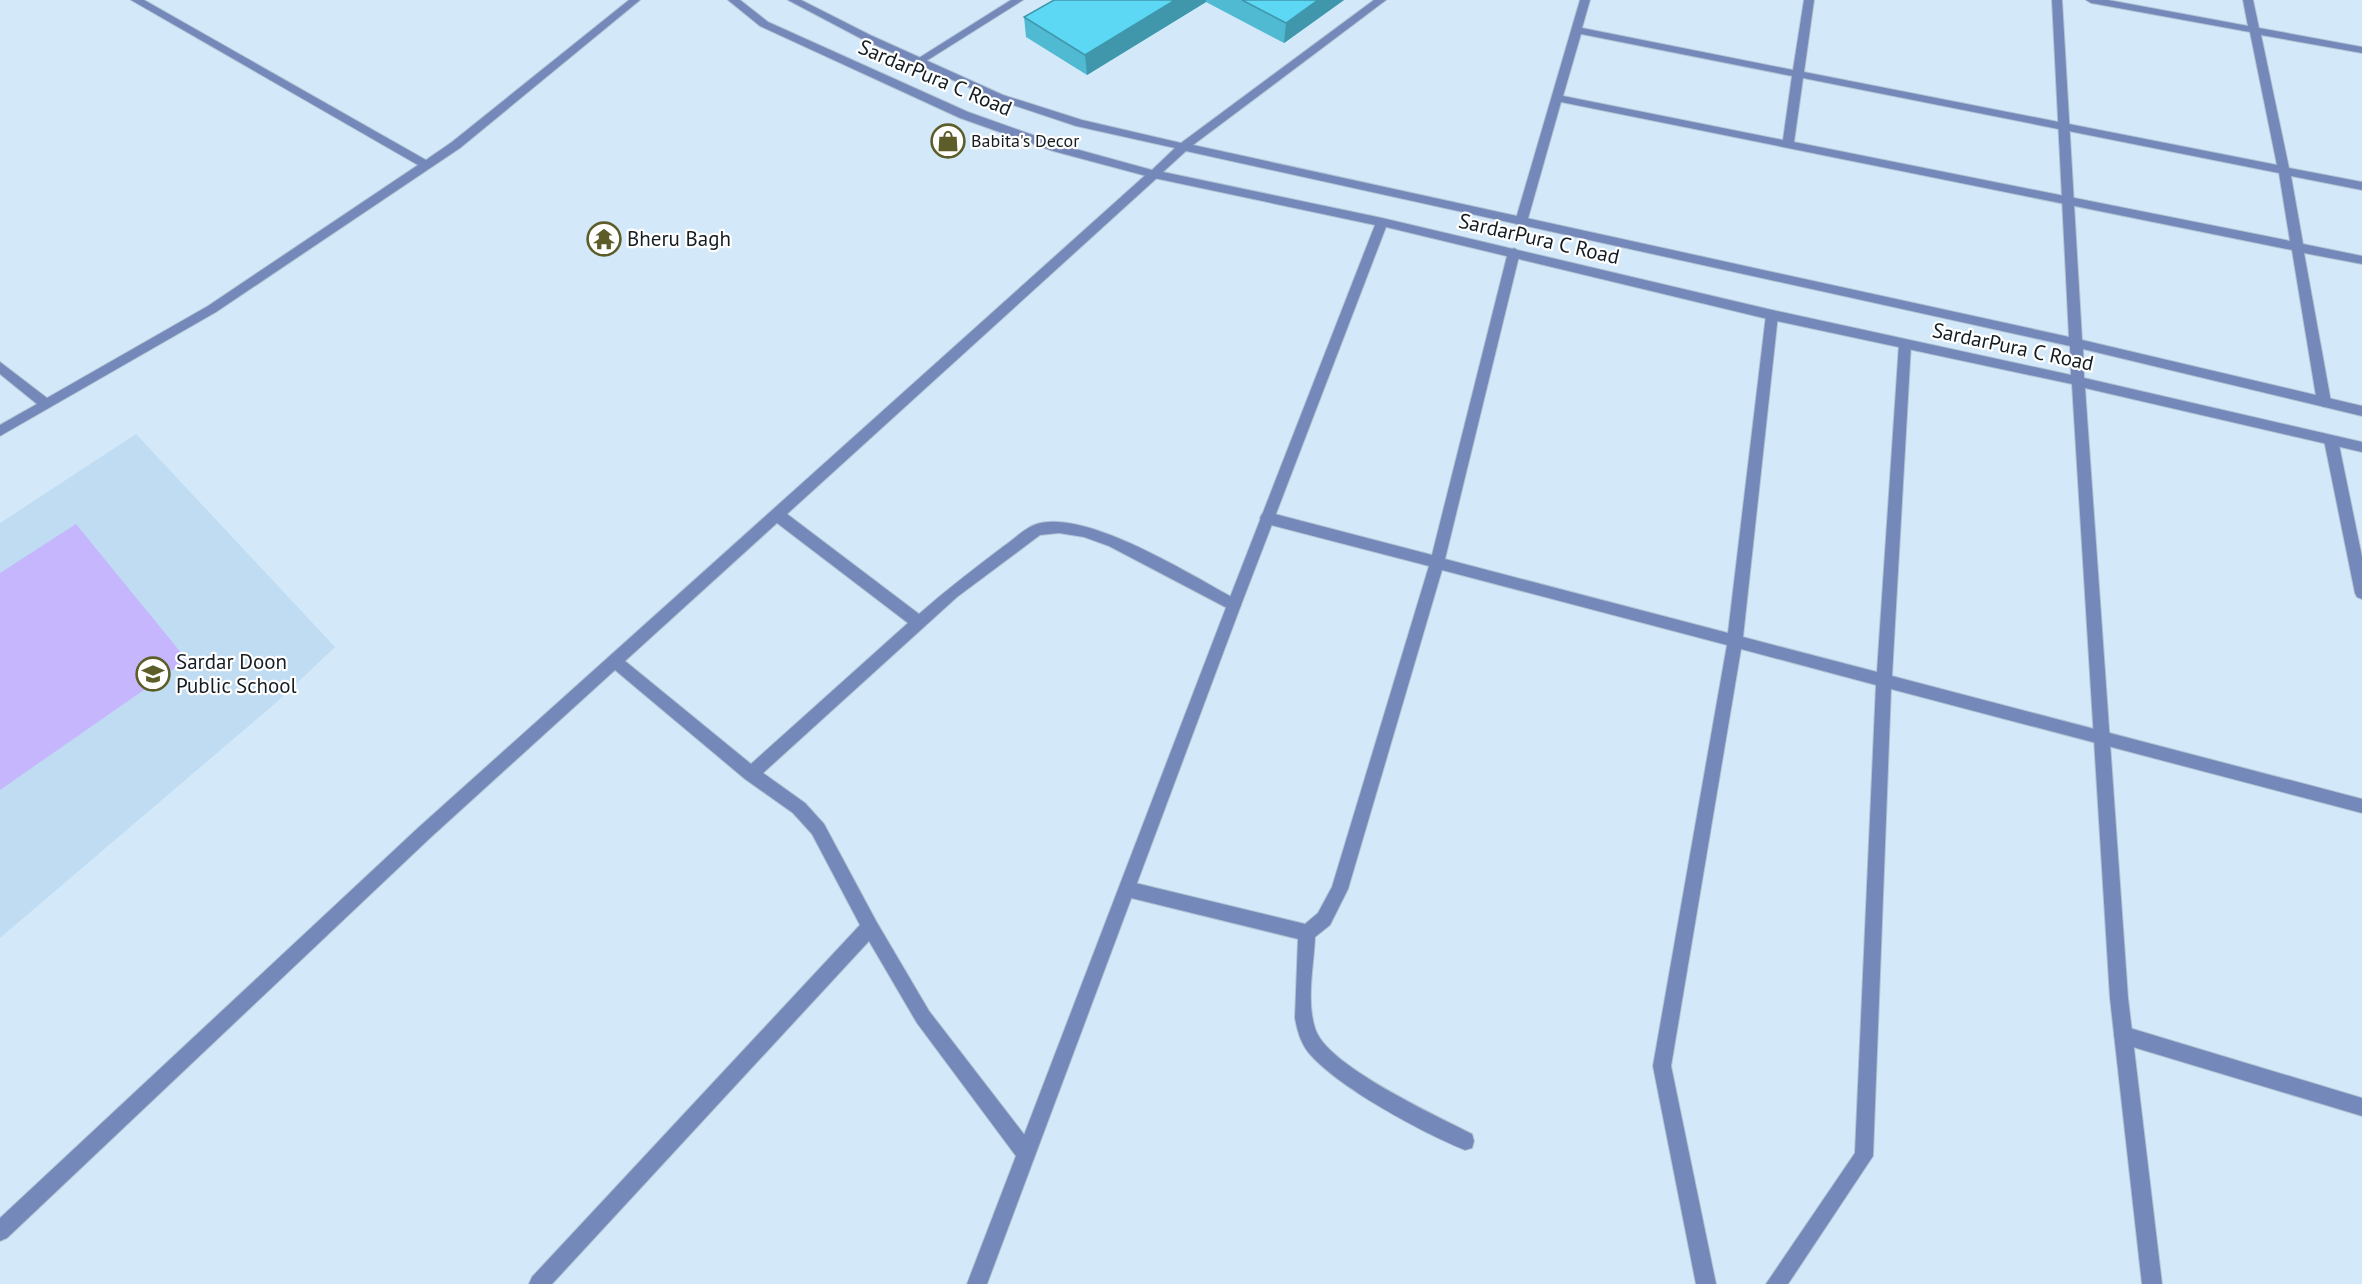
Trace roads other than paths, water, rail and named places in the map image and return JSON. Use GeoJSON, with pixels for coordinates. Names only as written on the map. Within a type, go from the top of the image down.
{"type":"FeatureCollection","features":[{"type":"Feature","properties":{"kind":"street"},"geometry":{"type":"LineString","coordinates":[[136,0],[426,165]]}},
{"type":"Feature","properties":{"kind":"street"},"geometry":{"type":"LineString","coordinates":[[0,431],[212,309],[456,145],[635,0]]}},
{"type":"Feature","properties":{"kind":"street","name":"SardarPura C Road"},"geometry":{"type":"LineString","coordinates":[[733,0],[764,24],[964,115],[1057,148],[1154,174],[1382,222],[1772,315],[2078,381],[2362,447]]}},
{"type":"Feature","properties":{"kind":"street","name":"SardarPura C Road"},"geometry":{"type":"LineString","coordinates":[[793,0],[866,37],[1009,100],[1080,123],[2076,343],[2362,411]]}},
{"type":"Feature","properties":{"kind":"street"},"geometry":{"type":"LineString","coordinates":[[919,61],[1018,0]]}},
{"type":"Feature","properties":{"kind":"street"},"geometry":{"type":"LineString","coordinates":[[0,1231],[424,834],[1183,147],[1381,0]]}},
{"type":"Feature","properties":{"kind":"street"},"geometry":{"type":"LineString","coordinates":[[1521,222],[1585,0]]}},
{"type":"Feature","properties":{"kind":"street"},"geometry":{"type":"LineString","coordinates":[[1788,144],[1809,0]]}},
{"type":"Feature","properties":{"kind":"street"},"geometry":{"type":"LineString","coordinates":[[2057,0],[2066,201],[2100,736],[2123,1035],[2152,1284]]}},
{"type":"Feature","properties":{"kind":"street"},"geometry":{"type":"LineString","coordinates":[[2091,0],[2362,50]]}},
{"type":"Feature","properties":{"kind":"street"},"geometry":{"type":"LineString","coordinates":[[2248,0],[2284,170],[2324,402]]}},
{"type":"Feature","properties":{"kind":"street"},"geometry":{"type":"LineString","coordinates":[[1576,30],[2362,186]]}},
{"type":"Feature","properties":{"kind":"street"},"geometry":{"type":"LineString","coordinates":[[1557,98],[2362,260]]}},
{"type":"Feature","properties":{"kind":"street"},"geometry":{"type":"LineString","coordinates":[[977,1284],[1267,518],[1382,222]]}},
{"type":"Feature","properties":{"kind":"street"},"geometry":{"type":"LineString","coordinates":[[1465,1141],[1385,1098],[1320,1055],[1306,1031],[1307,933],[1324,919],[1340,889],[1437,563],[1514,252]]}},
{"type":"Feature","properties":{"kind":"street"},"geometry":{"type":"LineString","coordinates":[[1706,1284],[1662,1066],[1735,640],[1772,315]]}},
{"type":"Feature","properties":{"kind":"street"},"geometry":{"type":"LineString","coordinates":[[1776,1284],[1864,1156],[1884,680],[1905,344]]}},
{"type":"Feature","properties":{"kind":"street"},"geometry":{"type":"LineString","coordinates":[[0,367],[46,404]]}},
{"type":"Feature","properties":{"kind":"street"},"geometry":{"type":"LineString","coordinates":[[2331,440],[2362,593]]}},
{"type":"Feature","properties":{"kind":"street"},"geometry":{"type":"LineString","coordinates":[[776,514],[918,622]]}},
{"type":"Feature","properties":{"kind":"street"},"geometry":{"type":"LineString","coordinates":[[1267,518],[2362,806]]}},
{"type":"Feature","properties":{"kind":"street"},"geometry":{"type":"LineString","coordinates":[[751,774],[918,622],[952,593],[1037,530],[1059,527],[1085,531],[1114,542],[1234,605]]}},
{"type":"Feature","properties":{"kind":"street"},"geometry":{"type":"LineString","coordinates":[[615,661],[751,774],[799,808],[818,829],[870,927],[923,1017],[1026,1153]]}},
{"type":"Feature","properties":{"kind":"street"},"geometry":{"type":"LineString","coordinates":[[1127,889],[1307,933]]}},
{"type":"Feature","properties":{"kind":"street"},"geometry":{"type":"LineString","coordinates":[[539,1284],[870,927]]}},
{"type":"Feature","properties":{"kind":"street"},"geometry":{"type":"LineString","coordinates":[[2123,1035],[2362,1107]]}},
{"type":"Feature","properties":{"kind":"place","name":"Babita's Decor"},"geometry":{"type":"Point","coordinates":[948,141]}},
{"type":"Feature","properties":{"kind":"place","name":"Bheru Bagh"},"geometry":{"type":"Point","coordinates":[604,239]}},
{"type":"Feature","properties":{"kind":"place","name":"Sardar Doon Public School"},"geometry":{"type":"Point","coordinates":[153,674]}}]}
